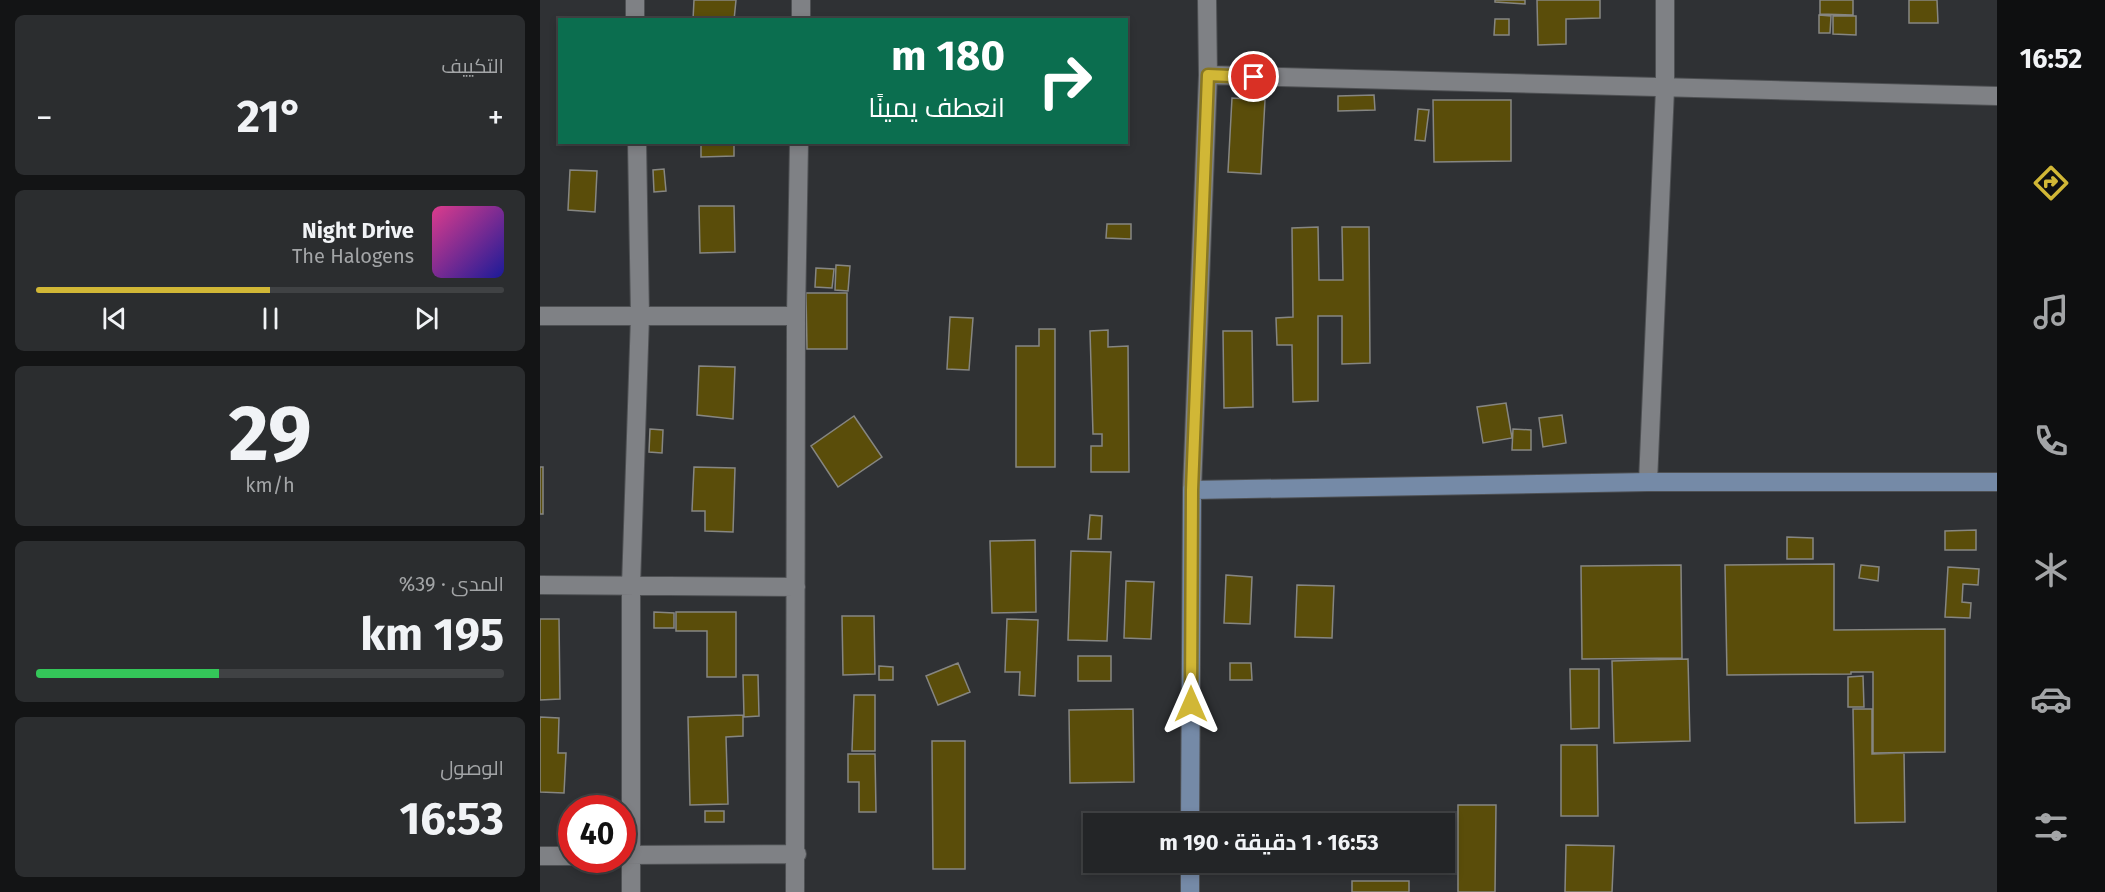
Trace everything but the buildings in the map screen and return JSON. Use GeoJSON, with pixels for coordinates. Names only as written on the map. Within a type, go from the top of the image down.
{"type":"FeatureCollection","features":[{"type":"Feature","properties":{"kind":"street"},"geometry":{"type":"LineString","coordinates":[[635,0],[635,18]]}},
{"type":"Feature","properties":{"kind":"street"},"geometry":{"type":"LineString","coordinates":[[801,0],[801,18]]}},
{"type":"Feature","properties":{"kind":"street"},"geometry":{"type":"LineString","coordinates":[[1190,813],[1192,490],[1208,75],[1207,0]]}},
{"type":"Feature","properties":{"kind":"street"},"geometry":{"type":"LineString","coordinates":[[1648,482],[1665,89],[1665,0]]}},
{"type":"Feature","properties":{"kind":"street"},"geometry":{"type":"LineString","coordinates":[[1208,75],[1665,89],[1997,96]]}},
{"type":"Feature","properties":{"kind":"street"},"geometry":{"type":"LineString","coordinates":[[629,795],[631,586],[640,316],[637,144]]}},
{"type":"Feature","properties":{"kind":"street"},"geometry":{"type":"LineString","coordinates":[[795,892],[795,316],[799,144]]}},
{"type":"Feature","properties":{"kind":"street"},"geometry":{"type":"LineString","coordinates":[[540,316],[795,316]]}},
{"type":"Feature","properties":{"kind":"street"},"geometry":{"type":"LineString","coordinates":[[1192,490],[1648,482],[1997,482]]}},
{"type":"Feature","properties":{"kind":"street"},"geometry":{"type":"LineString","coordinates":[[540,585],[796,587]]}},
{"type":"Feature","properties":{"kind":"street"},"geometry":{"type":"LineString","coordinates":[[636,855],[796,854]]}},
{"type":"Feature","properties":{"kind":"street"},"geometry":{"type":"LineString","coordinates":[[540,856],[558,856]]}},
{"type":"Feature","properties":{"kind":"street"},"geometry":{"type":"LineString","coordinates":[[630,873],[632,892]]}},
{"type":"Feature","properties":{"kind":"street"},"geometry":{"type":"LineString","coordinates":[[1190,873],[1190,892]]}},
{"type":"Feature","properties":{"kind":"route"},"geometry":{"type":"LineString","coordinates":[[1191,704],[1192,490],[1208,75],[1254,77]]}}]}
